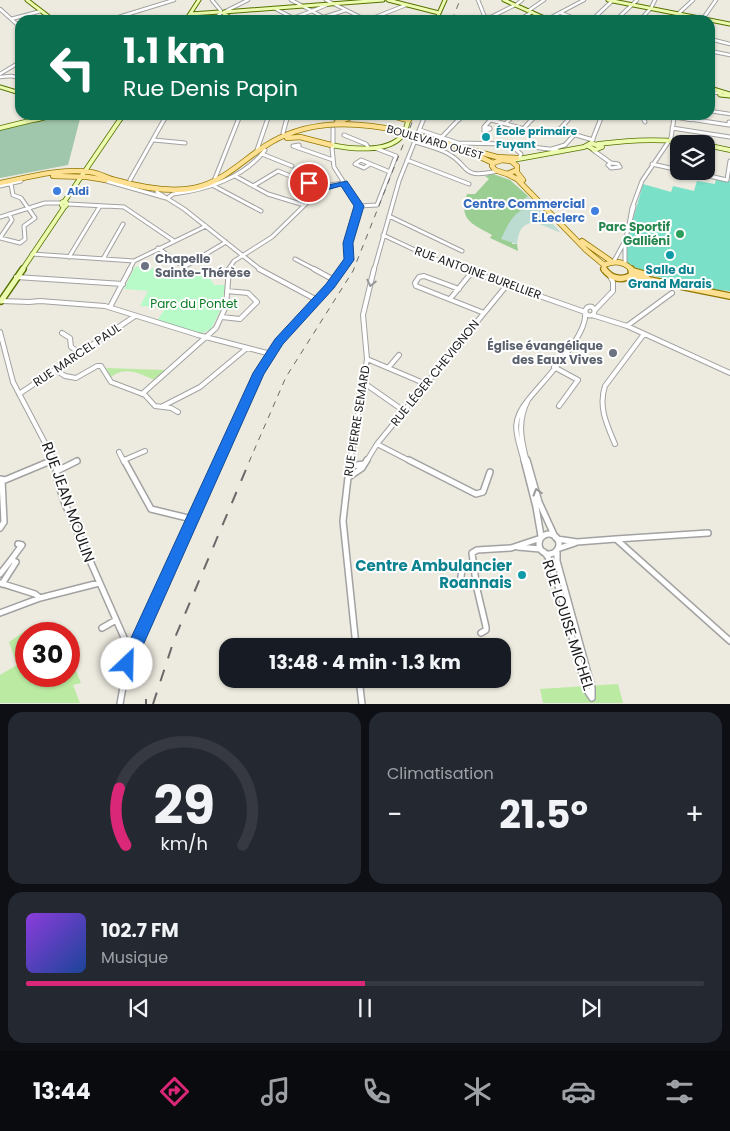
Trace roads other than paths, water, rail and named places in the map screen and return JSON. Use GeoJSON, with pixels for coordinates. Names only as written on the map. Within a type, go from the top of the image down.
{"type":"FeatureCollection","features":[{"type":"Feature","properties":{"kind":"main road"},"geometry":{"type":"LineString","coordinates":[[307,129],[343,120]]}},
{"type":"Feature","properties":{"kind":"main road"},"geometry":{"type":"LineString","coordinates":[[360,120],[389,128]]}},
{"type":"Feature","properties":{"kind":"main road","name":"BOULEVARD OUEST"},"geometry":{"type":"LineString","coordinates":[[0,185],[67,171],[129,182],[167,195],[222,179],[266,146],[307,129],[347,124],[389,128],[466,151],[519,181],[586,250],[604,265]]}},
{"type":"Feature","properties":{"kind":"main road","name":"BOULEVARD OUEST"},"geometry":{"type":"LineString","coordinates":[[0,185],[83,174],[167,195],[195,190],[220,182],[236,173],[263,152],[295,133],[320,128],[363,126],[400,132]]}},
{"type":"Feature","properties":{"kind":"main road"},"geometry":{"type":"LineString","coordinates":[[320,128],[312,132],[310,136],[325,143]]}},
{"type":"Feature","properties":{"kind":"main road"},"geometry":{"type":"LineString","coordinates":[[286,138],[300,137],[333,145]]}},
{"type":"Feature","properties":{"kind":"main road","name":"BOULEVARD OUEST"},"geometry":{"type":"LineString","coordinates":[[421,138],[440,140],[499,161]]}},
{"type":"Feature","properties":{"kind":"main road"},"geometry":{"type":"LineString","coordinates":[[440,140],[497,157],[517,160]]}},
{"type":"Feature","properties":{"kind":"main road"},"geometry":{"type":"LineString","coordinates":[[494,167],[499,161],[517,160]]}},
{"type":"Feature","properties":{"kind":"main road"},"geometry":{"type":"LineString","coordinates":[[517,160],[516,170],[518,175],[579,238],[598,254],[612,261],[625,263],[632,274]]}},
{"type":"Feature","properties":{"kind":"main road"},"geometry":{"type":"LineString","coordinates":[[507,174],[516,170]]}},
{"type":"Feature","properties":{"kind":"main road"},"geometry":{"type":"LineString","coordinates":[[612,261],[604,265],[604,270],[609,276],[621,279],[632,274],[730,294]]}},
{"type":"Feature","properties":{"kind":"street"},"geometry":{"type":"LineString","coordinates":[[27,0],[47,15]]}},
{"type":"Feature","properties":{"kind":"street"},"geometry":{"type":"LineString","coordinates":[[125,15],[174,0]]}},
{"type":"Feature","properties":{"kind":"street"},"geometry":{"type":"LineString","coordinates":[[190,14],[199,0]]}},
{"type":"Feature","properties":{"kind":"street"},"geometry":{"type":"LineString","coordinates":[[212,0],[226,15]]}},
{"type":"Feature","properties":{"kind":"street"},"geometry":{"type":"LineString","coordinates":[[231,10],[248,0]]}},
{"type":"Feature","properties":{"kind":"street"},"geometry":{"type":"LineString","coordinates":[[291,0],[319,15]]}},
{"type":"Feature","properties":{"kind":"street"},"geometry":{"type":"LineString","coordinates":[[326,0],[356,15]]}},
{"type":"Feature","properties":{"kind":"street"},"geometry":{"type":"LineString","coordinates":[[190,14],[383,0]]}},
{"type":"Feature","properties":{"kind":"street"},"geometry":{"type":"LineString","coordinates":[[388,0],[440,11]]}},
{"type":"Feature","properties":{"kind":"street"},"geometry":{"type":"LineString","coordinates":[[438,15],[445,0]]}},
{"type":"Feature","properties":{"kind":"street"},"geometry":{"type":"LineString","coordinates":[[478,0],[484,15]]}},
{"type":"Feature","properties":{"kind":"street"},"geometry":{"type":"LineString","coordinates":[[504,0],[538,15]]}},
{"type":"Feature","properties":{"kind":"street"},"geometry":{"type":"LineString","coordinates":[[495,15],[522,0]]}},
{"type":"Feature","properties":{"kind":"street"},"geometry":{"type":"LineString","coordinates":[[526,15],[544,0]]}},
{"type":"Feature","properties":{"kind":"street"},"geometry":{"type":"LineString","coordinates":[[556,15],[584,0]]}},
{"type":"Feature","properties":{"kind":"street"},"geometry":{"type":"LineString","coordinates":[[608,0],[690,15]]}},
{"type":"Feature","properties":{"kind":"street"},"geometry":{"type":"LineString","coordinates":[[597,15],[613,0]]}},
{"type":"Feature","properties":{"kind":"street"},"geometry":{"type":"LineString","coordinates":[[621,15],[637,0]]}},
{"type":"Feature","properties":{"kind":"street"},"geometry":{"type":"LineString","coordinates":[[645,15],[655,0]]}},
{"type":"Feature","properties":{"kind":"street"},"geometry":{"type":"LineString","coordinates":[[680,13],[693,0]]}},
{"type":"Feature","properties":{"kind":"street"},"geometry":{"type":"LineString","coordinates":[[706,15],[716,0]]}},
{"type":"Feature","properties":{"kind":"street"},"geometry":{"type":"LineString","coordinates":[[301,15],[331,4]]}},
{"type":"Feature","properties":{"kind":"street"},"geometry":{"type":"LineString","coordinates":[[380,15],[406,5]]}},
{"type":"Feature","properties":{"kind":"street"},"geometry":{"type":"LineString","coordinates":[[274,8],[287,15]]}},
{"type":"Feature","properties":{"kind":"street"},"geometry":{"type":"LineString","coordinates":[[0,9],[15,23]]}},
{"type":"Feature","properties":{"kind":"street"},"geometry":{"type":"LineString","coordinates":[[330,15],[346,10]]}},
{"type":"Feature","properties":{"kind":"street"},"geometry":{"type":"LineString","coordinates":[[26,15],[42,11]]}},
{"type":"Feature","properties":{"kind":"street"},"geometry":{"type":"LineString","coordinates":[[218,15],[222,12]]}},
{"type":"Feature","properties":{"kind":"street"},"geometry":{"type":"LineString","coordinates":[[561,12],[568,15]]}},
{"type":"Feature","properties":{"kind":"street"},"geometry":{"type":"LineString","coordinates":[[11,19],[15,18]]}},
{"type":"Feature","properties":{"kind":"street"},"geometry":{"type":"LineString","coordinates":[[715,21],[730,24]]}},
{"type":"Feature","properties":{"kind":"street"},"geometry":{"type":"LineString","coordinates":[[715,41],[730,44]]}},
{"type":"Feature","properties":{"kind":"street"},"geometry":{"type":"LineString","coordinates":[[715,52],[730,55]]}},
{"type":"Feature","properties":{"kind":"street"},"geometry":{"type":"LineString","coordinates":[[0,75],[15,65]]}},
{"type":"Feature","properties":{"kind":"street"},"geometry":{"type":"LineString","coordinates":[[0,75],[15,77]]}},
{"type":"Feature","properties":{"kind":"street"},"geometry":{"type":"LineString","coordinates":[[0,87],[15,92]]}},
{"type":"Feature","properties":{"kind":"street"},"geometry":{"type":"LineString","coordinates":[[720,93],[727,101],[730,88]]}},
{"type":"Feature","properties":{"kind":"street"},"geometry":{"type":"LineString","coordinates":[[715,91],[728,95]]}},
{"type":"Feature","properties":{"kind":"street"},"geometry":{"type":"LineString","coordinates":[[715,112],[730,114]]}},
{"type":"Feature","properties":{"kind":"street"},"geometry":{"type":"LineString","coordinates":[[0,128],[30,120]]}},
{"type":"Feature","properties":{"kind":"street"},"geometry":{"type":"LineString","coordinates":[[0,300],[120,120]]}},
{"type":"Feature","properties":{"kind":"street"},"geometry":{"type":"LineString","coordinates":[[129,182],[165,120]]}},
{"type":"Feature","properties":{"kind":"street"},"geometry":{"type":"LineString","coordinates":[[214,181],[238,120]]}},
{"type":"Feature","properties":{"kind":"street"},"geometry":{"type":"LineString","coordinates":[[258,150],[267,120]]}},
{"type":"Feature","properties":{"kind":"street"},"geometry":{"type":"LineString","coordinates":[[283,133],[287,120]]}},
{"type":"Feature","properties":{"kind":"street"},"geometry":{"type":"LineString","coordinates":[[333,145],[368,147],[389,144],[399,139],[404,133],[408,120]]}},
{"type":"Feature","properties":{"kind":"street","name":"RUE PIERRE SEMARD"},"geometry":{"type":"LineString","coordinates":[[355,638],[343,521],[347,479],[367,359],[363,315],[383,235],[407,160],[423,120]]}},
{"type":"Feature","properties":{"kind":"street"},"geometry":{"type":"LineString","coordinates":[[440,140],[458,120]]}},
{"type":"Feature","properties":{"kind":"street"},"geometry":{"type":"LineString","coordinates":[[484,127],[491,120]]}},
{"type":"Feature","properties":{"kind":"street"},"geometry":{"type":"LineString","coordinates":[[496,120],[541,133],[559,130],[574,135],[595,146],[611,163]]}},
{"type":"Feature","properties":{"kind":"street"},"geometry":{"type":"LineString","coordinates":[[525,127],[531,120]]}},
{"type":"Feature","properties":{"kind":"street"},"geometry":{"type":"LineString","coordinates":[[559,130],[568,120]]}},
{"type":"Feature","properties":{"kind":"street"},"geometry":{"type":"LineString","coordinates":[[595,146],[601,120]]}},
{"type":"Feature","properties":{"kind":"street"},"geometry":{"type":"LineString","coordinates":[[625,263],[625,241],[637,194],[642,180],[669,141],[673,120]]}},
{"type":"Feature","properties":{"kind":"street"},"geometry":{"type":"LineString","coordinates":[[698,120],[728,125],[729,122]]}},
{"type":"Feature","properties":{"kind":"street"},"geometry":{"type":"LineString","coordinates":[[672,128],[730,137]]}},
{"type":"Feature","properties":{"kind":"street"},"geometry":{"type":"LineString","coordinates":[[127,664],[258,373],[279,342],[318,300],[349,260],[348,243],[359,206],[334,167],[333,129]]}},
{"type":"Feature","properties":{"kind":"street"},"geometry":{"type":"LineString","coordinates":[[420,130],[440,140],[458,143],[508,144],[550,151],[569,150]]}},
{"type":"Feature","properties":{"kind":"street"},"geometry":{"type":"LineString","coordinates":[[188,189],[214,181],[228,174],[258,150],[277,138],[295,133]]}},
{"type":"Feature","properties":{"kind":"street"},"geometry":{"type":"LineString","coordinates":[[344,135],[366,144],[368,147]]}},
{"type":"Feature","properties":{"kind":"street"},"geometry":{"type":"LineString","coordinates":[[522,144],[541,148],[561,147],[574,135]]}},
{"type":"Feature","properties":{"kind":"street"},"geometry":{"type":"LineString","coordinates":[[517,160],[645,139],[669,141]]}},
{"type":"Feature","properties":{"kind":"street"},"geometry":{"type":"LineString","coordinates":[[154,140],[185,143]]}},
{"type":"Feature","properties":{"kind":"street"},"geometry":{"type":"LineString","coordinates":[[415,142],[447,153],[466,171],[479,175],[494,167]]}},
{"type":"Feature","properties":{"kind":"street"},"geometry":{"type":"LineString","coordinates":[[508,144],[520,152],[522,156],[517,160]]}},
{"type":"Feature","properties":{"kind":"street"},"geometry":{"type":"LineString","coordinates":[[359,206],[377,205],[396,156],[374,146]]}},
{"type":"Feature","properties":{"kind":"street"},"geometry":{"type":"LineString","coordinates":[[595,146],[606,158]]}},
{"type":"Feature","properties":{"kind":"street"},"geometry":{"type":"LineString","coordinates":[[517,160],[595,146]]}},
{"type":"Feature","properties":{"kind":"street"},"geometry":{"type":"LineString","coordinates":[[715,147],[730,150]]}},
{"type":"Feature","properties":{"kind":"street"},"geometry":{"type":"LineString","coordinates":[[299,148],[333,160]]}},
{"type":"Feature","properties":{"kind":"street"},"geometry":{"type":"LineString","coordinates":[[167,195],[214,186],[235,176],[263,152],[292,166]]}},
{"type":"Feature","properties":{"kind":"street"},"geometry":{"type":"LineString","coordinates":[[407,160],[469,184]]}},
{"type":"Feature","properties":{"kind":"street"},"geometry":{"type":"LineString","coordinates":[[715,177],[727,180],[730,161]]}},
{"type":"Feature","properties":{"kind":"street"},"geometry":{"type":"LineString","coordinates":[[67,171],[81,169],[91,163]]}},
{"type":"Feature","properties":{"kind":"street"},"geometry":{"type":"LineString","coordinates":[[370,164],[390,172]]}},
{"type":"Feature","properties":{"kind":"street"},"geometry":{"type":"LineString","coordinates":[[652,164],[670,168]]}},
{"type":"Feature","properties":{"kind":"street"},"geometry":{"type":"LineString","coordinates":[[253,186],[273,173],[280,172],[323,189]]}},
{"type":"Feature","properties":{"kind":"street"},"geometry":{"type":"LineString","coordinates":[[63,176],[74,178],[76,185]]}},
{"type":"Feature","properties":{"kind":"street"},"geometry":{"type":"LineString","coordinates":[[235,176],[268,194],[304,205]]}},
{"type":"Feature","properties":{"kind":"street"},"geometry":{"type":"LineString","coordinates":[[76,185],[85,180],[96,178]]}},
{"type":"Feature","properties":{"kind":"street"},"geometry":{"type":"LineString","coordinates":[[0,185],[21,181]]}},
{"type":"Feature","properties":{"kind":"street"},"geometry":{"type":"LineString","coordinates":[[142,394],[216,328],[226,306],[230,265],[241,255],[272,237],[323,189],[344,183]]}},
{"type":"Feature","properties":{"kind":"street"},"geometry":{"type":"LineString","coordinates":[[9,214],[12,220],[0,238],[18,243],[25,239],[24,228],[35,219],[21,198],[13,195],[11,184]]}},
{"type":"Feature","properties":{"kind":"street"},"geometry":{"type":"LineString","coordinates":[[214,186],[261,211]]}},
{"type":"Feature","properties":{"kind":"street"},"geometry":{"type":"LineString","coordinates":[[167,195],[259,270],[318,300]]}},
{"type":"Feature","properties":{"kind":"street"},"geometry":{"type":"LineString","coordinates":[[0,217],[45,203],[124,207],[174,241]]}},
{"type":"Feature","properties":{"kind":"street"},"geometry":{"type":"LineString","coordinates":[[69,257],[100,206]]}},
{"type":"Feature","properties":{"kind":"street"},"geometry":{"type":"LineString","coordinates":[[389,216],[462,251]]}},
{"type":"Feature","properties":{"kind":"street"},"geometry":{"type":"LineString","coordinates":[[103,259],[123,224]]}},
{"type":"Feature","properties":{"kind":"street"},"geometry":{"type":"LineString","coordinates":[[31,254],[134,261],[206,226]]}},
{"type":"Feature","properties":{"kind":"street","name":"RUE ANTOINE BURELLIER"},"geometry":{"type":"LineString","coordinates":[[383,235],[432,258],[593,313]]}},
{"type":"Feature","properties":{"kind":"street"},"geometry":{"type":"LineString","coordinates":[[612,261],[625,241]]}},
{"type":"Feature","properties":{"kind":"street"},"geometry":{"type":"LineString","coordinates":[[158,248],[184,267],[226,242]]}},
{"type":"Feature","properties":{"kind":"street"},"geometry":{"type":"LineString","coordinates":[[295,259],[334,280]]}},
{"type":"Feature","properties":{"kind":"street"},"geometry":{"type":"LineString","coordinates":[[110,307],[134,261]]}},
{"type":"Feature","properties":{"kind":"street"},"geometry":{"type":"LineString","coordinates":[[450,299],[472,272]]}},
{"type":"Feature","properties":{"kind":"street"},"geometry":{"type":"LineString","coordinates":[[16,276],[123,284]]}},
{"type":"Feature","properties":{"kind":"street"},"geometry":{"type":"LineString","coordinates":[[459,289],[424,276],[414,282],[416,286],[484,314]]}},
{"type":"Feature","properties":{"kind":"street"},"geometry":{"type":"LineString","coordinates":[[609,276],[614,284]]}},
{"type":"Feature","properties":{"kind":"street"},"geometry":{"type":"LineString","coordinates":[[542,550],[538,544],[540,538],[536,506],[516,430],[518,412],[580,336],[586,320],[610,297],[614,284],[621,279]]}},
{"type":"Feature","properties":{"kind":"street","name":"RUE LÉGER CHEVIGNON"},"geometry":{"type":"LineString","coordinates":[[347,479],[359,471],[377,444],[508,285]]}},
{"type":"Feature","properties":{"kind":"street"},"geometry":{"type":"LineString","coordinates":[[222,317],[240,319],[258,302],[255,298],[242,291],[227,291]]}},
{"type":"Feature","properties":{"kind":"street"},"geometry":{"type":"LineString","coordinates":[[6,292],[9,298],[20,302]]}},
{"type":"Feature","properties":{"kind":"street"},"geometry":{"type":"LineString","coordinates":[[627,326],[672,293]]}},
{"type":"Feature","properties":{"kind":"street"},"geometry":{"type":"LineString","coordinates":[[0,300],[110,307],[206,337],[271,354]]}},
{"type":"Feature","properties":{"kind":"street"},"geometry":{"type":"LineString","coordinates":[[586,320],[585,311],[599,306]]}},
{"type":"Feature","properties":{"kind":"street"},"geometry":{"type":"LineString","coordinates":[[590,308],[593,313],[600,317],[627,326],[730,373]]}},
{"type":"Feature","properties":{"kind":"street","name":"RUE MARCEL PAUL"},"geometry":{"type":"LineString","coordinates":[[19,394],[135,316]]}},
{"type":"Feature","properties":{"kind":"street","name":"RUE JEAN MOULIN"},"geometry":{"type":"LineString","coordinates":[[0,332],[11,378],[53,454],[65,504],[129,649],[120,704]]}},
{"type":"Feature","properties":{"kind":"street"},"geometry":{"type":"LineString","coordinates":[[62,333],[70,338],[71,347],[80,353]]}},
{"type":"Feature","properties":{"kind":"street"},"geometry":{"type":"LineString","coordinates":[[615,444],[602,409],[601,394],[644,334]]}},
{"type":"Feature","properties":{"kind":"street"},"geometry":{"type":"LineString","coordinates":[[161,407],[200,387],[247,348]]}},
{"type":"Feature","properties":{"kind":"street"},"geometry":{"type":"LineString","coordinates":[[388,368],[399,355]]}},
{"type":"Feature","properties":{"kind":"street"},"geometry":{"type":"LineString","coordinates":[[367,359],[426,384]]}},
{"type":"Feature","properties":{"kind":"street"},"geometry":{"type":"LineString","coordinates":[[56,370],[65,376],[76,378],[97,366],[101,366],[111,382],[148,397],[153,405],[171,408],[178,412]]}},
{"type":"Feature","properties":{"kind":"street"},"geometry":{"type":"LineString","coordinates":[[554,367],[578,380],[559,406]]}},
{"type":"Feature","properties":{"kind":"street"},"geometry":{"type":"LineString","coordinates":[[364,383],[404,411]]}},
{"type":"Feature","properties":{"kind":"street"},"geometry":{"type":"LineString","coordinates":[[528,400],[521,414],[521,437],[545,519],[556,538],[559,550]]}},
{"type":"Feature","properties":{"kind":"street"},"geometry":{"type":"LineString","coordinates":[[377,444],[476,494],[480,494],[484,490],[490,472]]}},
{"type":"Feature","properties":{"kind":"street"},"geometry":{"type":"LineString","coordinates":[[124,460],[145,451]]}},
{"type":"Feature","properties":{"kind":"street"},"geometry":{"type":"LineString","coordinates":[[119,452],[151,509],[192,519]]}},
{"type":"Feature","properties":{"kind":"street"},"geometry":{"type":"LineString","coordinates":[[0,528],[4,522],[1,480],[54,460]]}},
{"type":"Feature","properties":{"kind":"street"},"geometry":{"type":"LineString","coordinates":[[57,471],[77,461]]}},
{"type":"Feature","properties":{"kind":"street"},"geometry":{"type":"LineString","coordinates":[[349,466],[364,464]]}},
{"type":"Feature","properties":{"kind":"street"},"geometry":{"type":"LineString","coordinates":[[349,466],[355,473]]}},
{"type":"Feature","properties":{"kind":"street"},"geometry":{"type":"LineString","coordinates":[[511,548],[548,534],[556,538],[577,542],[708,533]]}},
{"type":"Feature","properties":{"kind":"street"},"geometry":{"type":"LineString","coordinates":[[616,539],[730,642]]}},
{"type":"Feature","properties":{"kind":"street"},"geometry":{"type":"LineString","coordinates":[[480,633],[486,630],[486,627],[472,563],[472,553],[477,550],[511,548],[542,550],[551,554],[577,542]]}},
{"type":"Feature","properties":{"kind":"street"},"geometry":{"type":"LineString","coordinates":[[0,574],[22,545],[18,544]]}},
{"type":"Feature","properties":{"kind":"street","name":"RUE LOUISE MICHEL"},"geometry":{"type":"LineString","coordinates":[[542,550],[548,557],[586,689],[593,701]]}},
{"type":"Feature","properties":{"kind":"street","name":"RUE LOUISE MICHEL"},"geometry":{"type":"LineString","coordinates":[[559,550],[557,561],[592,688],[593,701]]}},
{"type":"Feature","properties":{"kind":"street"},"geometry":{"type":"LineString","coordinates":[[11,560],[16,562],[16,565],[1,584],[35,594],[40,598]]}},
{"type":"Feature","properties":{"kind":"street"},"geometry":{"type":"LineString","coordinates":[[460,583],[460,575],[464,567],[472,563]]}},
{"type":"Feature","properties":{"kind":"street"},"geometry":{"type":"LineString","coordinates":[[0,613],[40,598],[99,583]]}},
{"type":"Feature","properties":{"kind":"street"},"geometry":{"type":"LineString","coordinates":[[102,628],[116,620]]}},
{"type":"Feature","properties":{"kind":"street"},"geometry":{"type":"LineString","coordinates":[[360,688],[362,704]]}},
{"type":"Feature","properties":{"kind":"railway"},"geometry":{"type":"LineString","coordinates":[[454,15],[460,0]]}},
{"type":"Feature","properties":{"kind":"railway"},"geometry":{"type":"LineString","coordinates":[[249,462],[286,377],[353,271],[413,120]]}},
{"type":"Feature","properties":{"kind":"railway"},"geometry":{"type":"LineString","coordinates":[[153,704],[174,640],[250,460]]}},
{"type":"Feature","properties":{"kind":"railway"},"geometry":{"type":"LineString","coordinates":[[146,699],[146,704]]}},
{"type":"Feature","properties":{"kind":"place","name":"École primaire Fuyant"},"geometry":{"type":"Point","coordinates":[486,137]}},
{"type":"Feature","properties":{"kind":"place","name":"Aldi"},"geometry":{"type":"Point","coordinates":[57,191]}},
{"type":"Feature","properties":{"kind":"place","name":"Centre Commercial E.Leclerc"},"geometry":{"type":"Point","coordinates":[595,211]}},
{"type":"Feature","properties":{"kind":"place","name":"Parc Sportif Galliéni"},"geometry":{"type":"Point","coordinates":[680,234]}},
{"type":"Feature","properties":{"kind":"place","name":"Salle du Grand Marais"},"geometry":{"type":"Point","coordinates":[670,255]}},
{"type":"Feature","properties":{"kind":"place","name":"Chapelle Sainte-Thérèse"},"geometry":{"type":"Point","coordinates":[145,266]}},
{"type":"Feature","properties":{"kind":"place","name":"Église évangélique des Eaux Vives"},"geometry":{"type":"Point","coordinates":[613,353]}},
{"type":"Feature","properties":{"kind":"place","name":"Centre Ambulancier Roannais"},"geometry":{"type":"Point","coordinates":[522,575]}},
{"type":"Feature","properties":{"kind":"park label","name":"Parc du Pontet"},"geometry":{"type":"Point","coordinates":[194,304]}}]}
